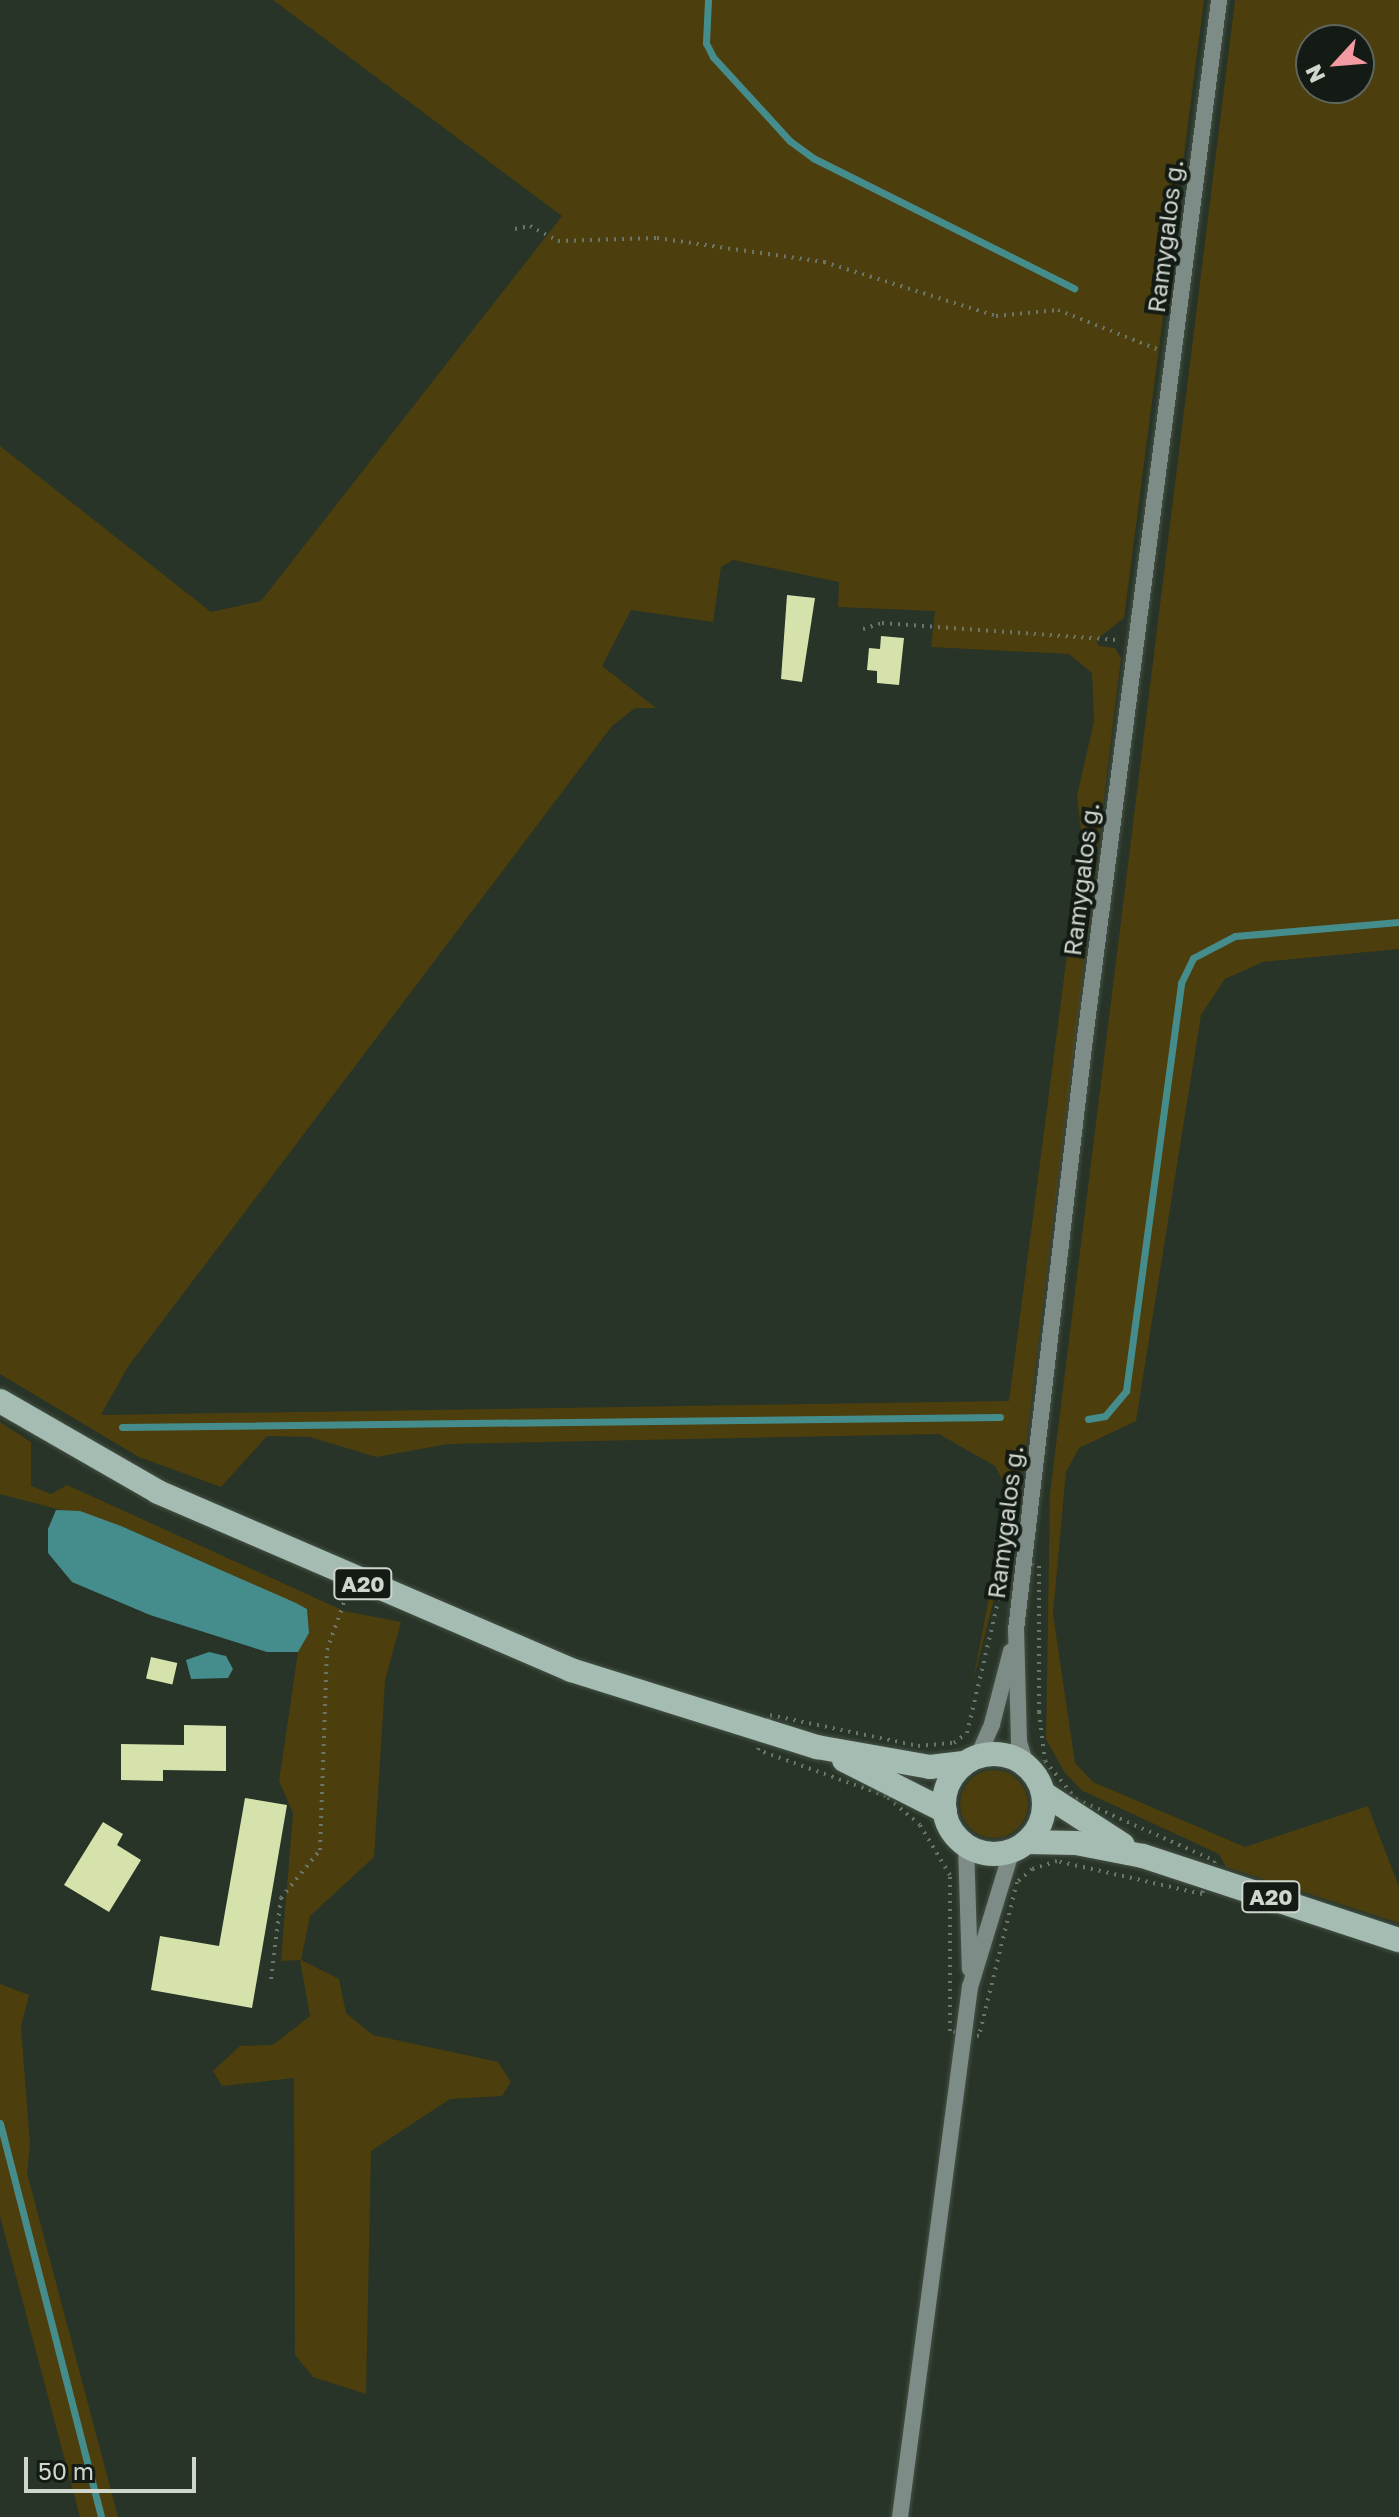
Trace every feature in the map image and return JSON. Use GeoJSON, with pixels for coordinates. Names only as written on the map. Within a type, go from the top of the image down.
{"type":"FeatureCollection","features":[{"type":"Feature","properties":{"kind":"highway","name":"A20"},"geometry":{"type":"LineString","coordinates":[[0,1401],[158,1492],[353,1580],[571,1670],[817,1747],[930,1767],[1003,1754],[1026,1765],[1043,1793],[1143,1856]]}},
{"type":"Feature","properties":{"kind":"highway","name":"A20"},"geometry":{"type":"LineString","coordinates":[[817,1747],[945,1811]]}},
{"type":"Feature","properties":{"kind":"highway"},"geometry":{"type":"LineString","coordinates":[[966,1845],[945,1811],[952,1776],[971,1760]]}},
{"type":"Feature","properties":{"kind":"highway"},"geometry":{"type":"LineString","coordinates":[[1019,1846],[1041,1820],[1043,1793]]}},
{"type":"Feature","properties":{"kind":"highway","name":"A20"},"geometry":{"type":"LineString","coordinates":[[966,1845],[988,1853],[1019,1846],[1076,1843],[1143,1856],[1399,1940]]}},
{"type":"Feature","properties":{"kind":"main road","name":"Ramygalos g."},"geometry":{"type":"LineString","coordinates":[[1026,1765],[1019,1742],[1016,1630],[1136,640],[1219,0]]}},
{"type":"Feature","properties":{"kind":"main road"},"geometry":{"type":"LineString","coordinates":[[971,1760],[992,1724],[1016,1630]]}},
{"type":"Feature","properties":{"kind":"main road"},"geometry":{"type":"LineString","coordinates":[[900,2517],[970,1987],[966,1845]]}},
{"type":"Feature","properties":{"kind":"main road"},"geometry":{"type":"LineString","coordinates":[[970,1987],[1019,1846]]}},
{"type":"Feature","properties":{"kind":"path"},"geometry":{"type":"LineString","coordinates":[[515,229],[530,226],[558,241],[657,238],[824,262],[996,316],[1058,310],[1174,355]]}},
{"type":"Feature","properties":{"kind":"path"},"geometry":{"type":"LineString","coordinates":[[863,629],[882,623],[1078,640],[1136,640]]}},
{"type":"Feature","properties":{"kind":"path"},"geometry":{"type":"LineString","coordinates":[[1008,1560],[1024,1563],[1039,1566],[1039,1712],[1045,1761],[1076,1799],[1215,1861],[1202,1894],[1057,1861],[1032,1869],[1017,1882],[979,2036],[950,2031],[950,1875],[920,1825],[886,1796],[758,1750],[770,1715],[918,1746],[954,1743],[967,1733],[1008,1560]]}},
{"type":"Feature","properties":{"kind":"path"},"geometry":{"type":"LineString","coordinates":[[271,1979],[281,1898],[320,1850],[327,1650],[353,1580]]}},
{"type":"Feature","properties":{"kind":"shaded area"},"geometry":{"type":"Polygon","coordinates":[[[273,0],[1204,0],[1124,618],[1096,640],[1099,646],[1115,648],[1121,658],[1026,1446],[1016,1513],[973,1681],[1009,1492],[995,1466],[939,1434],[448,1444],[376,1457],[310,1437],[267,1436],[221,1487],[139,1457],[0,1374],[0,446],[211,612],[261,601],[562,216],[273,0]],[[733,560],[721,567],[713,622],[631,610],[602,666],[656,708],[635,708],[612,726],[127,1368],[101,1415],[1009,1401],[1082,839],[1077,796],[1094,721],[1092,673],[1069,654],[931,647],[935,611],[838,607],[839,582],[733,560]]]}},
{"type":"Feature","properties":{"kind":"shaded area"},"geometry":{"type":"Polygon","coordinates":[[[1235,0],[1399,0],[1399,949],[1263,962],[1225,979],[1201,1015],[1136,1421],[1079,1448],[1066,1472],[1053,1614],[1075,1763],[1093,1782],[1245,1847],[1368,1806],[1399,1887],[1399,1923],[1226,1867],[1219,1854],[1083,1791],[1065,1773],[1046,1739],[1050,1494],[1235,0]]]}},
{"type":"Feature","properties":{"kind":"shaded area"},"geometry":{"type":"Polygon","coordinates":[[[0,1422],[31,1442],[31,1486],[51,1494],[67,1485],[344,1611],[401,1622],[385,1681],[374,1857],[310,1916],[301,1960],[339,1979],[346,2013],[373,2035],[498,2062],[511,2082],[502,2096],[450,2099],[371,2151],[366,2394],[313,2377],[295,2355],[294,2078],[222,2086],[213,2071],[240,2046],[273,2045],[310,2016],[300,1960],[281,1961],[293,1813],[279,1781],[298,1652],[309,1633],[307,1609],[121,1526],[0,1494],[0,1422]]]}},
{"type":"Feature","properties":{"kind":"shaded area"},"geometry":{"type":"Polygon","coordinates":[[[994,1770],[1018,1780],[1028,1804],[1018,1828],[994,1838],[970,1828],[960,1804],[970,1780],[994,1770]]]}},
{"type":"Feature","properties":{"kind":"shaded area"},"geometry":{"type":"Polygon","coordinates":[[[0,1984],[29,1995],[21,2027],[30,2144],[27,2173],[118,2517],[80,2517],[0,2216],[0,1984]]]}},
{"type":"Feature","properties":{"kind":"water"},"geometry":{"type":"Polygon","coordinates":[[[56,1510],[80,1511],[121,1526],[296,1603],[307,1609],[309,1633],[298,1652],[267,1652],[150,1615],[72,1582],[48,1553],[48,1529],[56,1510]]]}},
{"type":"Feature","properties":{"kind":"water"},"geometry":{"type":"Polygon","coordinates":[[[209,1652],[226,1656],[233,1669],[228,1678],[191,1679],[186,1660],[209,1652]]]}},
{"type":"Feature","properties":{"kind":"building"},"geometry":{"type":"Polygon","coordinates":[[[787,595],[815,598],[802,682],[781,679],[787,595]]]}},
{"type":"Feature","properties":{"kind":"building"},"geometry":{"type":"Polygon","coordinates":[[[881,636],[904,638],[899,685],[877,683],[877,671],[867,670],[869,648],[880,649],[881,636]]]}},
{"type":"Feature","properties":{"kind":"building"},"geometry":{"type":"Polygon","coordinates":[[[151,1657],[177,1663],[172,1685],[146,1678],[151,1657]]]}},
{"type":"Feature","properties":{"kind":"building"},"geometry":{"type":"Polygon","coordinates":[[[184,1725],[226,1726],[226,1771],[163,1770],[163,1781],[121,1780],[121,1744],[184,1745],[184,1725]]]}},
{"type":"Feature","properties":{"kind":"building"},"geometry":{"type":"Polygon","coordinates":[[[245,1798],[287,1805],[252,2008],[151,1990],[160,1936],[219,1946],[245,1798]]]}},
{"type":"Feature","properties":{"kind":"building"},"geometry":{"type":"Polygon","coordinates":[[[103,1822],[123,1834],[117,1845],[141,1860],[109,1912],[64,1885],[103,1822]]]}},
{"type":"Feature","properties":{"kind":"waterway"},"geometry":{"type":"LineString","coordinates":[[708,0],[706,43],[713,57],[790,141],[813,158],[1074,288]]}},
{"type":"Feature","properties":{"kind":"waterway"},"geometry":{"type":"LineString","coordinates":[[1088,1419],[1105,1416],[1126,1391],[1181,983],[1193,958],[1235,936],[1399,922]]}},
{"type":"Feature","properties":{"kind":"waterway"},"geometry":{"type":"LineString","coordinates":[[122,1427],[1000,1417]]}},
{"type":"Feature","properties":{"kind":"waterway"},"geometry":{"type":"LineString","coordinates":[[0,2123],[101,2517]]}}]}
